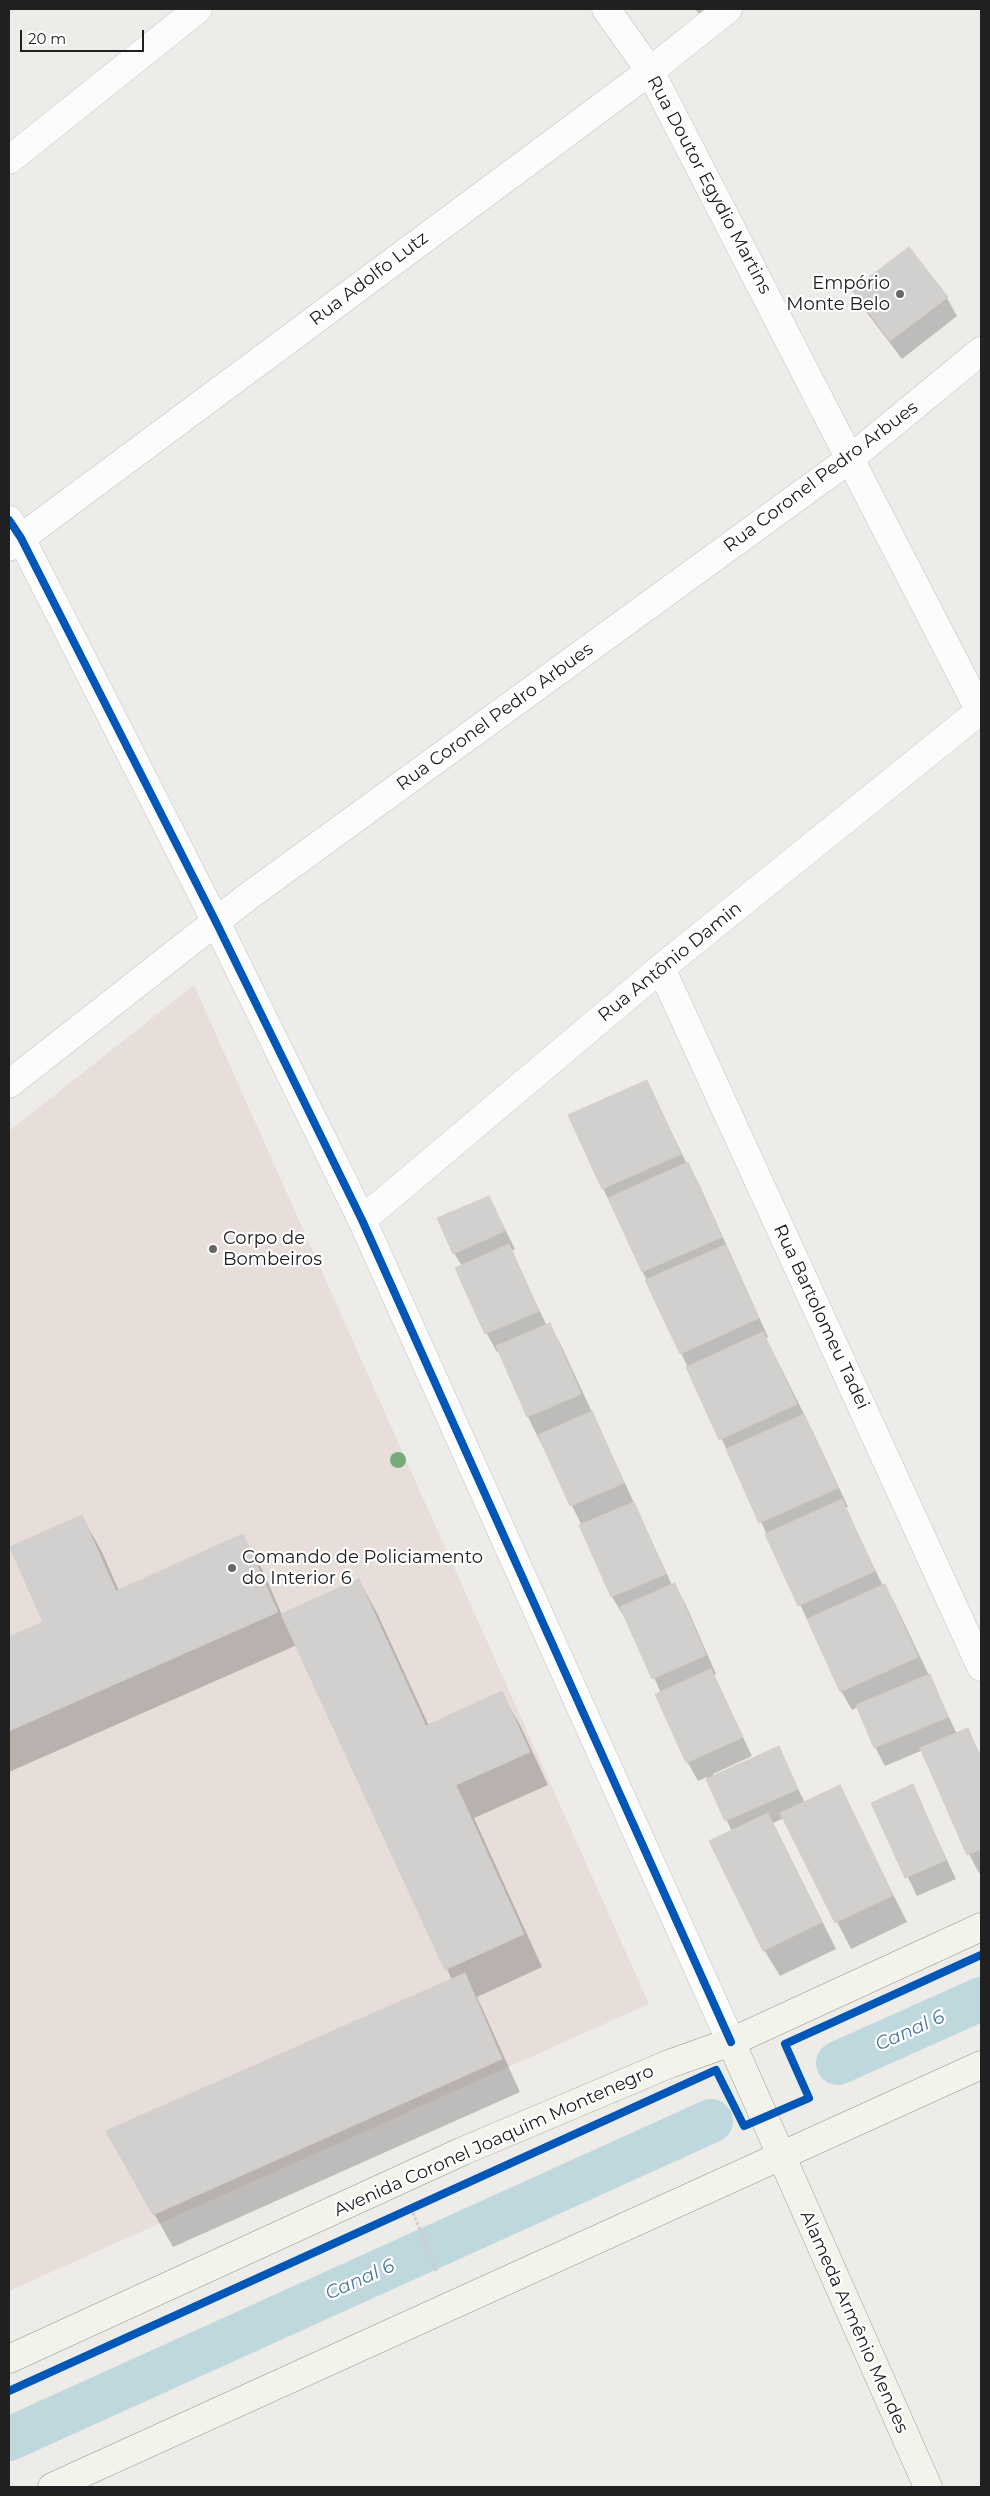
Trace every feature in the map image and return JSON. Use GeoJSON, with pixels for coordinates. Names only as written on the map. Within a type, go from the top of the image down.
{"type":"FeatureCollection","features":[{"type":"Feature","properties":{"kind":"main road","name":"Avenida Coronel Joaquim Montenegro"},"geometry":{"type":"LineString","coordinates":[[9,2359],[463,2151],[669,2064],[736,2054],[981,1927]]}},
{"type":"Feature","properties":{"kind":"main road","name":"Alameda Armênio Mendes"},"geometry":{"type":"LineString","coordinates":[[736,2054],[928,2487]]}},
{"type":"Feature","properties":{"kind":"main road"},"geometry":{"type":"LineString","coordinates":[[52,2487],[981,2065]]}},
{"type":"Feature","properties":{"kind":"street"},"geometry":{"type":"LineString","coordinates":[[9,160],[198,9]]}},
{"type":"Feature","properties":{"kind":"street","name":"Rua Doutor Egydio Martins"},"geometry":{"type":"LineString","coordinates":[[606,9],[650,71],[981,711]]}},
{"type":"Feature","properties":{"kind":"street","name":"Rua Adolfo Lutz"},"geometry":{"type":"LineString","coordinates":[[13,535],[650,71],[728,9]]}},
{"type":"Feature","properties":{"kind":"street","name":"Rua Coronel Pedro Arbues"},"geometry":{"type":"LineString","coordinates":[[9,1084],[216,922],[851,458],[981,351]]}},
{"type":"Feature","properties":{"kind":"street"},"geometry":{"type":"LineString","coordinates":[[13,535],[216,922],[362,1220],[736,2054]]}},
{"type":"Feature","properties":{"kind":"street","name":"Rua Antônio Damin"},"geometry":{"type":"LineString","coordinates":[[362,1220],[662,968],[981,711]]}},
{"type":"Feature","properties":{"kind":"street","name":"Rua Bartolomeu Tadei"},"geometry":{"type":"LineString","coordinates":[[662,968],[981,1667]]}},
{"type":"Feature","properties":{"kind":"path"},"geometry":{"type":"LineString","coordinates":[[402,2213],[420,2204]]}},
{"type":"Feature","properties":{"kind":"path"},"geometry":{"type":"LineString","coordinates":[[411,2208],[440,2281]]}},
{"type":"Feature","properties":{"kind":"shaded area","name":"Comando de Policiamento do Interior 6"},"geometry":{"type":"Polygon","coordinates":[[[194,985],[649,2004],[9,2291],[9,1131],[194,985]]]}},
{"type":"Feature","properties":{"kind":"building","name":"Empório Monte Belo"},"geometry":{"type":"Polygon","coordinates":[[[909,247],[948,297],[890,341],[852,290],[909,247]]]}},
{"type":"Feature","properties":{"kind":"building"},"geometry":{"type":"Polygon","coordinates":[[[647,1080],[681,1154],[602,1189],[568,1115],[647,1080]]]}},
{"type":"Feature","properties":{"kind":"building"},"geometry":{"type":"Polygon","coordinates":[[[688,1162],[722,1237],[642,1272],[608,1198],[688,1162]]]}},
{"type":"Feature","properties":{"kind":"building"},"geometry":{"type":"Polygon","coordinates":[[[489,1196],[505,1231],[453,1254],[437,1218],[489,1196]]]}},
{"type":"Feature","properties":{"kind":"building"},"geometry":{"type":"Polygon","coordinates":[[[509,1244],[539,1311],[485,1334],[455,1268],[509,1244]]]}},
{"type":"Feature","properties":{"kind":"building"},"geometry":{"type":"Polygon","coordinates":[[[725,1245],[759,1318],[680,1354],[645,1280],[725,1245]]]}},
{"type":"Feature","properties":{"kind":"building"},"geometry":{"type":"Polygon","coordinates":[[[550,1323],[581,1394],[527,1417],[496,1346],[550,1323]]]}},
{"type":"Feature","properties":{"kind":"building"},"geometry":{"type":"Polygon","coordinates":[[[763,1332],[797,1404],[719,1440],[686,1367],[763,1332]]]}},
{"type":"Feature","properties":{"kind":"building"},"geometry":{"type":"Polygon","coordinates":[[[592,1411],[624,1483],[570,1506],[538,1435],[592,1411]]]}},
{"type":"Feature","properties":{"kind":"building"},"geometry":{"type":"Polygon","coordinates":[[[804,1414],[838,1488],[759,1523],[726,1449],[804,1414]]]}},
{"type":"Feature","properties":{"kind":"building"},"geometry":{"type":"Polygon","coordinates":[[[842,1499],[875,1571],[798,1606],[765,1534],[842,1499]]]}},
{"type":"Feature","properties":{"kind":"building"},"geometry":{"type":"Polygon","coordinates":[[[634,1502],[666,1574],[611,1597],[579,1525],[634,1502]]]}},
{"type":"Feature","properties":{"kind":"building"},"geometry":{"type":"Polygon","coordinates":[[[82,1515],[116,1591],[243,1534],[278,1612],[9,1731],[9,1637],[43,1622],[10,1547],[82,1515]]]}},
{"type":"Feature","properties":{"kind":"building"},"geometry":{"type":"Polygon","coordinates":[[[359,1579],[426,1726],[502,1691],[530,1752],[456,1785],[524,1934],[445,1970],[281,1614],[359,1579]]]}},
{"type":"Feature","properties":{"kind":"building"},"geometry":{"type":"Polygon","coordinates":[[[675,1583],[706,1655],[652,1679],[620,1607],[675,1583]]]}},
{"type":"Feature","properties":{"kind":"building"},"geometry":{"type":"Polygon","coordinates":[[[885,1584],[918,1657],[840,1692],[807,1619],[885,1584]]]}},
{"type":"Feature","properties":{"kind":"building"},"geometry":{"type":"Polygon","coordinates":[[[711,1669],[743,1737],[686,1763],[655,1694],[711,1669]]]}},
{"type":"Feature","properties":{"kind":"building"},"geometry":{"type":"Polygon","coordinates":[[[930,1674],[948,1717],[874,1748],[856,1705],[930,1674]]]}},
{"type":"Feature","properties":{"kind":"building"},"geometry":{"type":"Polygon","coordinates":[[[968,1728],[981,1759],[981,1849],[967,1855],[920,1748],[968,1728]]]}},
{"type":"Feature","properties":{"kind":"building"},"geometry":{"type":"Polygon","coordinates":[[[779,1746],[798,1789],[725,1821],[706,1779],[779,1746]]]}},
{"type":"Feature","properties":{"kind":"building"},"geometry":{"type":"Polygon","coordinates":[[[913,1784],[946,1860],[905,1878],[871,1803],[913,1784]]]}},
{"type":"Feature","properties":{"kind":"building"},"geometry":{"type":"Polygon","coordinates":[[[840,1785],[893,1895],[835,1923],[780,1813],[840,1785]]]}},
{"type":"Feature","properties":{"kind":"building"},"geometry":{"type":"Polygon","coordinates":[[[768,1813],[822,1922],[763,1951],[709,1841],[768,1813]]]}},
{"type":"Feature","properties":{"kind":"building"},"geometry":{"type":"Polygon","coordinates":[[[465,1973],[502,2059],[153,2215],[106,2131],[465,1973]]]}},
{"type":"Feature","properties":{"kind":"waterway","name":"Canal 6"},"geometry":{"type":"LineString","coordinates":[[838,2063],[981,1999]]}},
{"type":"Feature","properties":{"kind":"waterway","name":"Canal 6"},"geometry":{"type":"LineString","coordinates":[[9,2439],[711,2121]]}},
{"type":"Feature","properties":{"kind":"cycle path"},"geometry":{"type":"LineString","coordinates":[[9,520],[21,538],[216,922],[362,1220],[731,2042]]}},
{"type":"Feature","properties":{"kind":"cycle path"},"geometry":{"type":"LineString","coordinates":[[9,2391],[716,2070],[744,2126],[809,2098],[785,2044],[981,1955]]}},
{"type":"Feature","properties":{"kind":"place","name":"Empório Monte Belo"},"geometry":{"type":"Point","coordinates":[900,294]}},
{"type":"Feature","properties":{"kind":"place","name":"Corpo de Bombeiros"},"geometry":{"type":"Point","coordinates":[213,1249]}},
{"type":"Feature","properties":{"kind":"place","name":"Comando de Policiamento do Interior 6"},"geometry":{"type":"Point","coordinates":[232,1568]}}]}
